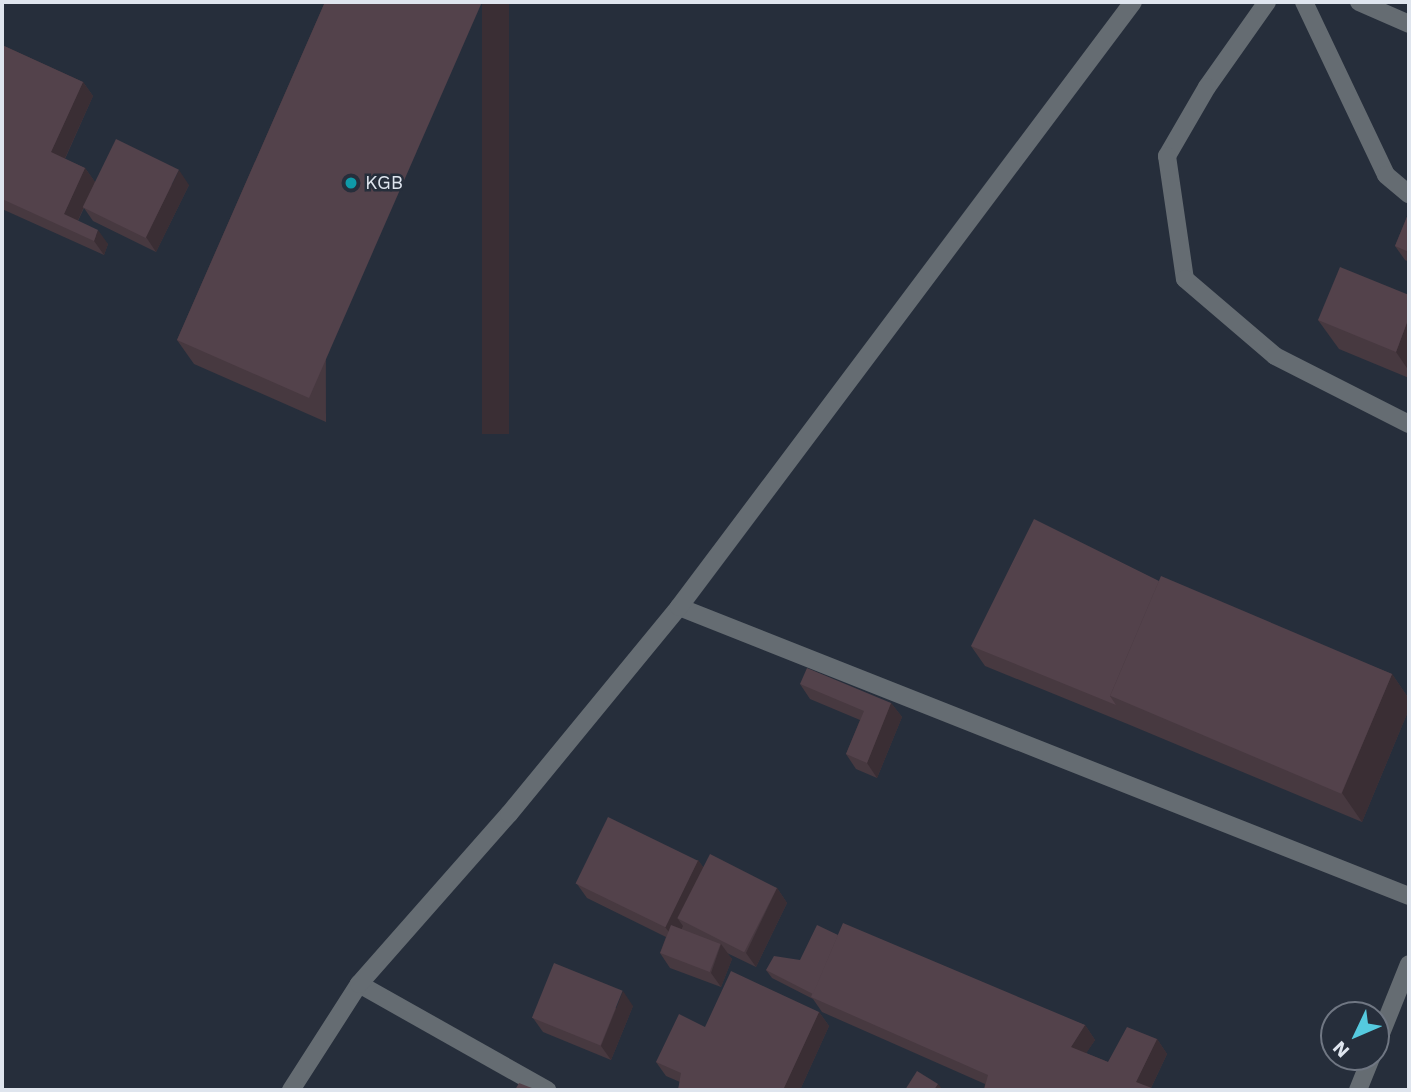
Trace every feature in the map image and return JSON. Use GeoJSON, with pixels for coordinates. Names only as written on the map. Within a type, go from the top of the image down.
{"type":"FeatureCollection","features":[{"type":"Feature","properties":{"kind":"street"},"geometry":{"type":"LineString","coordinates":[[291,1090],[359,984],[509,814],[678,607],[1133,2]]}},
{"type":"Feature","properties":{"kind":"street"},"geometry":{"type":"LineString","coordinates":[[1267,2],[1207,87],[1167,156],[1185,279],[1275,356],[1409,424]]}},
{"type":"Feature","properties":{"kind":"street"},"geometry":{"type":"LineString","coordinates":[[1304,2],[1385,175],[1409,194]]}},
{"type":"Feature","properties":{"kind":"street"},"geometry":{"type":"LineString","coordinates":[[1359,2],[1409,24]]}},
{"type":"Feature","properties":{"kind":"street"},"geometry":{"type":"LineString","coordinates":[[678,607],[1409,896]]}},
{"type":"Feature","properties":{"kind":"street"},"geometry":{"type":"LineString","coordinates":[[1390,1011],[1409,964]]}},
{"type":"Feature","properties":{"kind":"street"},"geometry":{"type":"LineString","coordinates":[[359,984],[547,1090]]}},
{"type":"Feature","properties":{"kind":"street"},"geometry":{"type":"LineString","coordinates":[[1358,1090],[1365,1071]]}},
{"type":"Feature","properties":{"kind":"building","name":"KGB"},"geometry":{"type":"Polygon","coordinates":[[[325,2],[482,2],[309,398],[177,340],[325,2]]]}},
{"type":"Feature","properties":{"kind":"building"},"geometry":{"type":"Polygon","coordinates":[[[2,45],[83,82],[51,152],[85,168],[64,214],[98,230],[94,241],[2,199],[2,45]]]}},
{"type":"Feature","properties":{"kind":"building"},"geometry":{"type":"Polygon","coordinates":[[[116,139],[179,170],[146,238],[83,207],[116,139]]]}},
{"type":"Feature","properties":{"kind":"building"},"geometry":{"type":"Polygon","coordinates":[[[1409,212],[1409,252],[1395,246],[1409,212]]]}},
{"type":"Feature","properties":{"kind":"building"},"geometry":{"type":"Polygon","coordinates":[[[1340,267],[1409,295],[1409,317],[1396,352],[1318,320],[1340,267]]]}},
{"type":"Feature","properties":{"kind":"building"},"geometry":{"type":"Polygon","coordinates":[[[1034,519],[1159,581],[1110,696],[1116,705],[971,646],[1034,519]]]}},
{"type":"Feature","properties":{"kind":"building"},"geometry":{"type":"Polygon","coordinates":[[[1161,576],[1392,674],[1341,794],[1110,696],[1161,576]]]}},
{"type":"Feature","properties":{"kind":"building"},"geometry":{"type":"Polygon","coordinates":[[[807,668],[891,703],[867,763],[846,754],[864,711],[800,684],[807,668]]]}},
{"type":"Feature","properties":{"kind":"building"},"geometry":{"type":"Polygon","coordinates":[[[608,817],[698,861],[665,927],[576,884],[608,817]]]}},
{"type":"Feature","properties":{"kind":"building"},"geometry":{"type":"Polygon","coordinates":[[[710,854],[777,888],[744,952],[677,918],[710,854]]]}},
{"type":"Feature","properties":{"kind":"building"},"geometry":{"type":"Polygon","coordinates":[[[843,923],[1085,1025],[1071,1047],[1108,1062],[1127,1027],[1157,1039],[1136,1082],[1157,1090],[984,1090],[988,1075],[811,997],[843,923]]]}},
{"type":"Feature","properties":{"kind":"building"},"geometry":{"type":"Polygon","coordinates":[[[671,925],[720,944],[710,972],[660,953],[671,925]]]}},
{"type":"Feature","properties":{"kind":"building"},"geometry":{"type":"Polygon","coordinates":[[[817,925],[838,935],[813,994],[766,970],[774,956],[800,960],[817,925]]]}},
{"type":"Feature","properties":{"kind":"building"},"geometry":{"type":"Polygon","coordinates":[[[554,963],[623,991],[601,1045],[532,1018],[554,963]]]}},
{"type":"Feature","properties":{"kind":"building"},"geometry":{"type":"Polygon","coordinates":[[[731,971],[819,1012],[783,1090],[678,1090],[681,1073],[656,1062],[679,1014],[705,1027],[731,971]]]}},
{"type":"Feature","properties":{"kind":"building"},"geometry":{"type":"Polygon","coordinates":[[[917,1071],[938,1084],[934,1090],[905,1090],[917,1071]]]}},
{"type":"Feature","properties":{"kind":"building"},"geometry":{"type":"Polygon","coordinates":[[[519,1083],[537,1090],[515,1090],[519,1083]]]}},
{"type":"Feature","properties":{"kind":"place","name":"KGB"},"geometry":{"type":"Point","coordinates":[351,183]}}]}
